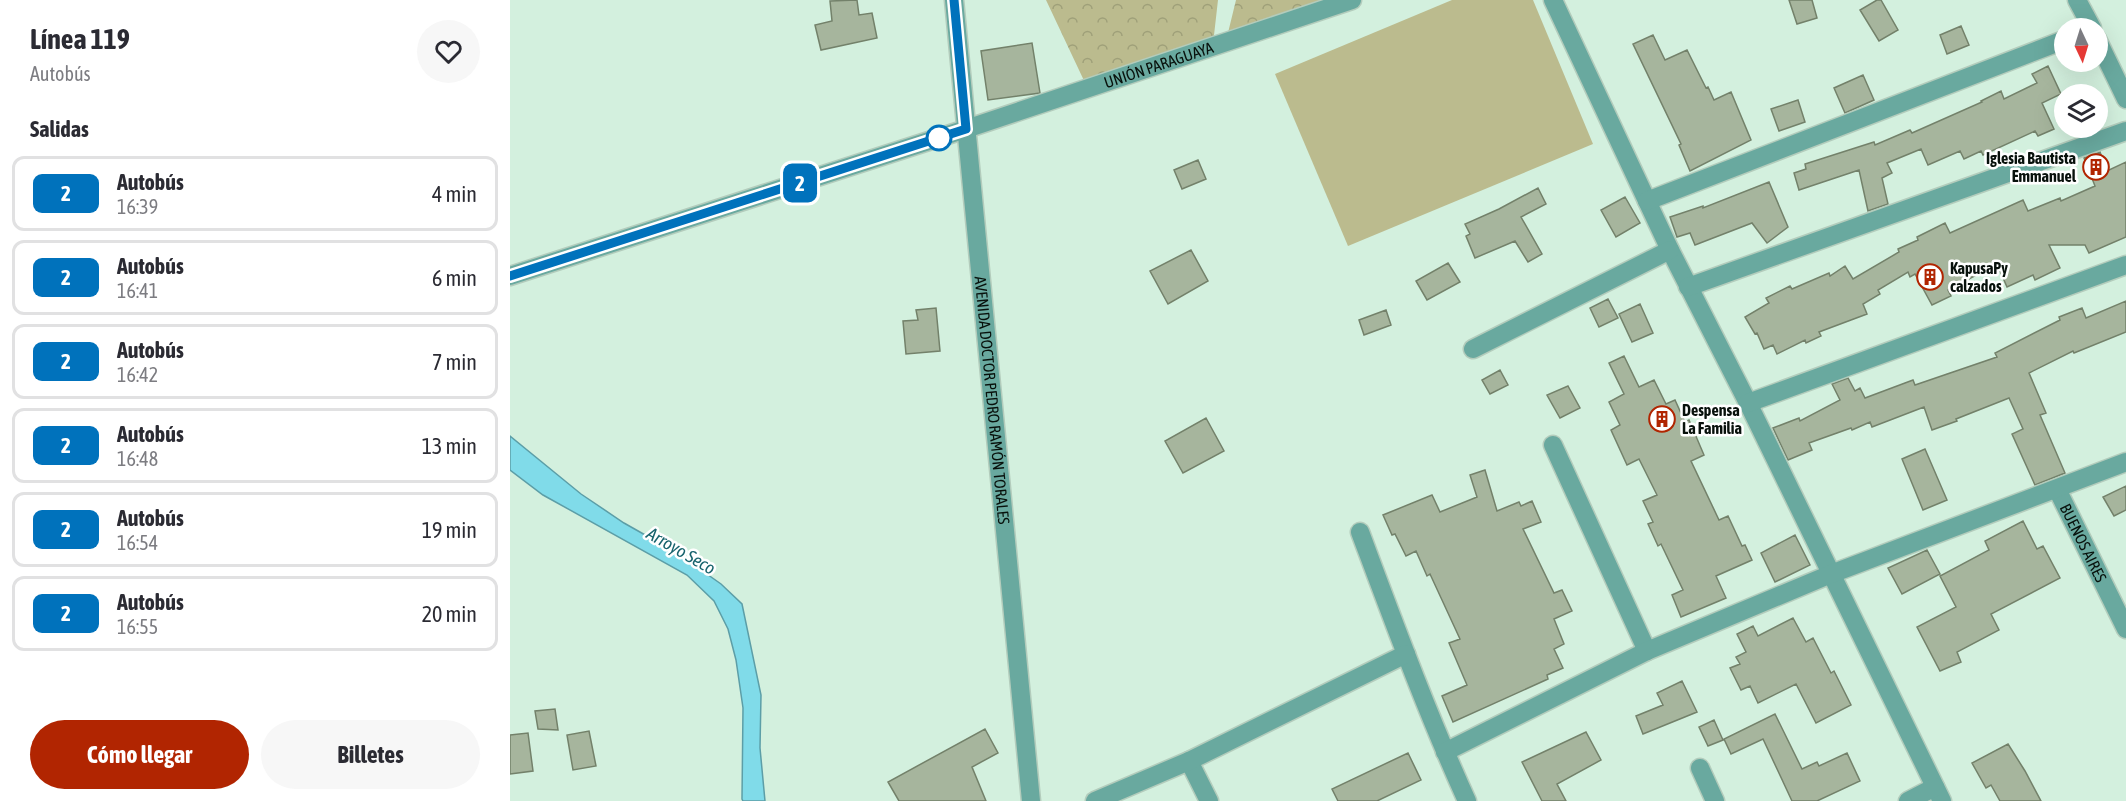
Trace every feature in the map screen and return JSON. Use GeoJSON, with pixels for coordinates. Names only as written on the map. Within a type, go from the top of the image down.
{"type":"FeatureCollection","features":[{"type":"Feature","properties":{"kind":"street","name":"AVENIDA DOCTOR PEDRO RAMÓN TORALES"},"geometry":{"type":"LineString","coordinates":[[954,0],[1031,801]]}},
{"type":"Feature","properties":{"kind":"street","name":"UNIÓN PARAGUAYA"},"geometry":{"type":"LineString","coordinates":[[510,276],[966,129],[1352,0]]}},
{"type":"Feature","properties":{"kind":"street"},"geometry":{"type":"LineString","coordinates":[[1552,0],[1670,250],[1748,403],[1938,794],[1908,801]]}},
{"type":"Feature","properties":{"kind":"street"},"geometry":{"type":"LineString","coordinates":[[2078,0],[2087,18]]}},
{"type":"Feature","properties":{"kind":"street"},"geometry":{"type":"LineString","coordinates":[[1647,201],[2054,44]]}},
{"type":"Feature","properties":{"kind":"street"},"geometry":{"type":"LineString","coordinates":[[2108,62],[2126,99]]}},
{"type":"Feature","properties":{"kind":"street"},"geometry":{"type":"LineString","coordinates":[[1688,287],[2126,131]]}},
{"type":"Feature","properties":{"kind":"street"},"geometry":{"type":"LineString","coordinates":[[1473,349],[1670,250]]}},
{"type":"Feature","properties":{"kind":"street"},"geometry":{"type":"LineString","coordinates":[[1748,403],[2126,265]]}},
{"type":"Feature","properties":{"kind":"street"},"geometry":{"type":"LineString","coordinates":[[1553,445],[1647,651]]}},
{"type":"Feature","properties":{"kind":"street"},"geometry":{"type":"LineString","coordinates":[[1445,752],[1647,651],[1831,574],[2126,462]]}},
{"type":"Feature","properties":{"kind":"street","name":"BUENOS AIRES"},"geometry":{"type":"LineString","coordinates":[[2057,489],[2126,629]]}},
{"type":"Feature","properties":{"kind":"street"},"geometry":{"type":"LineString","coordinates":[[1360,532],[1406,654],[1467,801]]}},
{"type":"Feature","properties":{"kind":"street"},"geometry":{"type":"LineString","coordinates":[[1095,801],[1189,761],[1406,654]]}},
{"type":"Feature","properties":{"kind":"street"},"geometry":{"type":"LineString","coordinates":[[1189,761],[1209,801]]}},
{"type":"Feature","properties":{"kind":"street"},"geometry":{"type":"LineString","coordinates":[[1700,768],[1714,801]]}},
{"type":"Feature","properties":{"kind":"green space"},"geometry":{"type":"Polygon","coordinates":[[[1046,0],[1218,0],[1213,44],[1087,87],[1046,0]]]}},
{"type":"Feature","properties":{"kind":"green space"},"geometry":{"type":"Polygon","coordinates":[[[1236,0],[1353,0],[1226,41],[1236,0]]]}},
{"type":"Feature","properties":{"kind":"green space"},"geometry":{"type":"Polygon","coordinates":[[[1452,0],[1533,0],[1593,144],[1348,246],[1275,74],[1452,0]]]}},
{"type":"Feature","properties":{"kind":"water"},"geometry":{"type":"Polygon","coordinates":[[[510,436],[581,494],[624,523],[677,553],[721,584],[742,604],[761,695],[760,748],[765,801],[743,801],[742,799],[743,708],[736,660],[728,629],[714,601],[687,575],[543,495],[510,470],[510,436]]]}},
{"type":"Feature","properties":{"kind":"building"},"geometry":{"type":"Polygon","coordinates":[[[857,0],[859,15],[872,13],[877,38],[821,50],[815,25],[832,21],[830,1],[857,0]]]}},
{"type":"Feature","properties":{"kind":"building"},"geometry":{"type":"Polygon","coordinates":[[[1789,0],[1812,0],[1817,18],[1797,24],[1789,0]]]}},
{"type":"Feature","properties":{"kind":"building"},"geometry":{"type":"Polygon","coordinates":[[[1881,0],[1898,30],[1879,41],[1860,10],[1881,0]]]}},
{"type":"Feature","properties":{"kind":"building"},"geometry":{"type":"Polygon","coordinates":[[[1961,26],[1969,45],[1947,54],[1940,35],[1961,26]]]}},
{"type":"Feature","properties":{"kind":"building"},"geometry":{"type":"Polygon","coordinates":[[[1653,35],[1665,60],[1687,50],[1714,100],[1731,92],[1751,140],[1690,171],[1679,145],[1681,144],[1633,44],[1653,35]]]}},
{"type":"Feature","properties":{"kind":"building"},"geometry":{"type":"Polygon","coordinates":[[[1032,43],[1040,93],[988,100],[981,51],[1032,43]]]}},
{"type":"Feature","properties":{"kind":"building"},"geometry":{"type":"Polygon","coordinates":[[[2048,66],[2056,84],[2054,84],[2054,97],[2042,103],[2054,129],[2038,136],[2035,131],[1983,155],[1981,151],[1964,159],[1960,151],[1928,165],[1921,149],[1887,163],[1892,173],[1882,178],[1888,204],[1868,211],[1859,170],[1799,190],[1794,173],[1806,169],[1805,164],[1874,142],[1875,145],[1910,130],[1912,133],[1982,102],[2001,91],[2004,99],[2037,83],[2032,74],[2048,66]]]}},
{"type":"Feature","properties":{"kind":"building"},"geometry":{"type":"Polygon","coordinates":[[[1863,75],[1874,100],[1845,113],[1834,88],[1863,75]]]}},
{"type":"Feature","properties":{"kind":"building"},"geometry":{"type":"Polygon","coordinates":[[[1798,100],[1805,122],[1779,131],[1771,109],[1798,100]]]}},
{"type":"Feature","properties":{"kind":"building"},"geometry":{"type":"Polygon","coordinates":[[[2100,152],[2107,171],[2126,162],[2126,237],[2089,253],[2085,245],[2049,245],[2060,268],[2035,280],[2033,275],[2007,287],[1997,264],[1948,290],[1951,296],[1932,305],[1915,274],[1910,277],[1908,272],[1878,290],[1880,294],[1863,304],[1867,314],[1819,332],[1821,336],[1806,343],[1805,340],[1777,354],[1773,345],[1764,349],[1757,333],[1755,334],[1745,317],[1769,303],[1766,298],[1790,286],[1792,289],[1829,273],[1830,276],[1845,266],[1853,279],[1899,252],[1898,249],[1918,240],[1917,237],[1945,223],[1950,233],[2023,200],[2028,211],[2060,198],[2061,201],[2095,186],[2084,158],[2100,152]]]}},
{"type":"Feature","properties":{"kind":"building"},"geometry":{"type":"Polygon","coordinates":[[[1198,160],[1206,179],[1182,189],[1174,170],[1198,160]]]}},
{"type":"Feature","properties":{"kind":"building"},"geometry":{"type":"Polygon","coordinates":[[[1769,182],[1788,227],[1767,243],[1752,223],[1695,245],[1690,233],[1677,237],[1670,217],[1703,206],[1703,208],[1769,182]]]}},
{"type":"Feature","properties":{"kind":"building"},"geometry":{"type":"Polygon","coordinates":[[[1538,188],[1546,204],[1521,217],[1542,254],[1528,262],[1515,241],[1475,258],[1466,236],[1470,234],[1465,224],[1538,188]]]}},
{"type":"Feature","properties":{"kind":"building"},"geometry":{"type":"Polygon","coordinates":[[[1625,197],[1640,223],[1616,237],[1601,210],[1625,197]]]}},
{"type":"Feature","properties":{"kind":"building"},"geometry":{"type":"Polygon","coordinates":[[[1191,250],[1208,281],[1168,304],[1150,271],[1191,250]]]}},
{"type":"Feature","properties":{"kind":"building"},"geometry":{"type":"Polygon","coordinates":[[[1448,263],[1460,282],[1427,300],[1416,281],[1448,263]]]}},
{"type":"Feature","properties":{"kind":"building"},"geometry":{"type":"Polygon","coordinates":[[[1608,299],[1618,318],[1599,327],[1590,308],[1608,299]]]}},
{"type":"Feature","properties":{"kind":"building"},"geometry":{"type":"Polygon","coordinates":[[[2126,301],[2126,332],[2074,353],[2073,351],[2029,373],[2046,413],[2040,415],[2065,473],[2035,485],[2012,434],[2023,429],[2009,398],[1932,430],[1924,407],[1872,427],[1870,422],[1809,443],[1812,450],[1788,460],[1773,428],[1799,418],[1800,421],[1840,400],[1832,384],[1848,378],[1855,391],[1860,388],[1865,398],[1913,380],[1915,385],[1997,357],[1995,353],[2060,320],[2059,317],[2082,308],[2086,318],[2126,301]]]}},
{"type":"Feature","properties":{"kind":"building"},"geometry":{"type":"Polygon","coordinates":[[[1640,304],[1653,333],[1632,342],[1619,314],[1640,304]]]}},
{"type":"Feature","properties":{"kind":"building"},"geometry":{"type":"Polygon","coordinates":[[[936,308],[940,351],[906,354],[903,321],[918,320],[916,310],[936,308]]]}},
{"type":"Feature","properties":{"kind":"building"},"geometry":{"type":"Polygon","coordinates":[[[1386,310],[1391,325],[1364,335],[1359,320],[1386,310]]]}},
{"type":"Feature","properties":{"kind":"building"},"geometry":{"type":"Polygon","coordinates":[[[1624,356],[1639,387],[1654,380],[1666,404],[1675,400],[1685,422],[1689,420],[1704,455],[1691,461],[1719,520],[1728,516],[1742,546],[1745,545],[1752,560],[1716,576],[1726,598],[1681,617],[1672,595],[1683,590],[1661,544],[1658,546],[1648,524],[1653,522],[1643,501],[1657,495],[1639,459],[1627,465],[1611,430],[1620,425],[1609,402],[1624,394],[1609,363],[1624,356]]]}},
{"type":"Feature","properties":{"kind":"building"},"geometry":{"type":"Polygon","coordinates":[[[1500,370],[1508,385],[1490,394],[1482,380],[1500,370]]]}},
{"type":"Feature","properties":{"kind":"building"},"geometry":{"type":"Polygon","coordinates":[[[1568,386],[1580,408],[1560,418],[1547,395],[1568,386]]]}},
{"type":"Feature","properties":{"kind":"building"},"geometry":{"type":"Polygon","coordinates":[[[1206,418],[1224,451],[1183,473],[1165,441],[1206,418]]]}},
{"type":"Feature","properties":{"kind":"building"},"geometry":{"type":"Polygon","coordinates":[[[1925,449],[1947,500],[1923,510],[1902,459],[1925,449]]]}},
{"type":"Feature","properties":{"kind":"building"},"geometry":{"type":"Polygon","coordinates":[[[1485,470],[1497,511],[1519,502],[1521,506],[1532,501],[1541,522],[1523,529],[1554,593],[1562,590],[1572,611],[1554,619],[1564,644],[1554,649],[1563,668],[1547,675],[1548,679],[1453,722],[1442,696],[1467,685],[1449,643],[1460,639],[1430,574],[1427,576],[1416,551],[1406,556],[1395,534],[1392,535],[1383,515],[1432,495],[1440,512],[1477,497],[1470,475],[1485,470]]]}},
{"type":"Feature","properties":{"kind":"building"},"geometry":{"type":"Polygon","coordinates":[[[2126,486],[2126,510],[2114,516],[2103,497],[2126,486]]]}},
{"type":"Feature","properties":{"kind":"building"},"geometry":{"type":"Polygon","coordinates":[[[2023,521],[2037,549],[2043,546],[2060,578],[1991,614],[1999,630],[1957,652],[1961,662],[1940,671],[1917,627],[1956,607],[1940,576],[1989,550],[1985,541],[2023,521]]]}},
{"type":"Feature","properties":{"kind":"building"},"geometry":{"type":"Polygon","coordinates":[[[1795,535],[1810,565],[1775,582],[1761,553],[1795,535]]]}},
{"type":"Feature","properties":{"kind":"building"},"geometry":{"type":"Polygon","coordinates":[[[1927,550],[1940,574],[1902,594],[1888,568],[1927,550]]]}},
{"type":"Feature","properties":{"kind":"building"},"geometry":{"type":"Polygon","coordinates":[[[1793,618],[1806,642],[1813,638],[1831,673],[1834,671],[1851,705],[1816,723],[1796,684],[1758,703],[1750,686],[1741,690],[1730,668],[1740,664],[1736,657],[1746,652],[1737,634],[1753,626],[1758,636],[1793,618]]]}},
{"type":"Feature","properties":{"kind":"building"},"geometry":{"type":"Polygon","coordinates":[[[1682,681],[1697,712],[1643,734],[1636,716],[1663,705],[1657,693],[1682,681]]]}},
{"type":"Feature","properties":{"kind":"building"},"geometry":{"type":"Polygon","coordinates":[[[555,709],[558,730],[538,729],[535,711],[555,709]]]}},
{"type":"Feature","properties":{"kind":"building"},"geometry":{"type":"Polygon","coordinates":[[[1775,714],[1802,769],[1817,762],[1819,766],[1847,753],[1860,781],[1817,801],[1792,801],[1763,739],[1731,754],[1724,739],[1775,714]]]}},
{"type":"Feature","properties":{"kind":"building"},"geometry":{"type":"Polygon","coordinates":[[[1714,720],[1723,740],[1708,746],[1699,727],[1714,720]]]}},
{"type":"Feature","properties":{"kind":"building"},"geometry":{"type":"Polygon","coordinates":[[[985,729],[998,753],[972,767],[986,801],[899,801],[888,782],[985,729]]]}},
{"type":"Feature","properties":{"kind":"building"},"geometry":{"type":"Polygon","coordinates":[[[589,731],[596,766],[573,770],[567,735],[589,731]]]}},
{"type":"Feature","properties":{"kind":"building"},"geometry":{"type":"Polygon","coordinates":[[[1586,732],[1601,760],[1557,784],[1566,801],[1542,801],[1522,762],[1586,732]]]}},
{"type":"Feature","properties":{"kind":"building"},"geometry":{"type":"Polygon","coordinates":[[[528,733],[533,771],[510,774],[510,735],[528,733]]]}},
{"type":"Feature","properties":{"kind":"building"},"geometry":{"type":"Polygon","coordinates":[[[2008,744],[2041,801],[2000,801],[1991,785],[1986,788],[1972,763],[2008,744]]]}},
{"type":"Feature","properties":{"kind":"building"},"geometry":{"type":"Polygon","coordinates":[[[1408,753],[1421,780],[1377,801],[1338,801],[1332,789],[1408,753]]]}},
{"type":"Feature","properties":{"kind":"bus line","name":"2"},"geometry":{"type":"LineString","coordinates":[[510,276],[966,129],[954,0]]}},
{"type":"Feature","properties":{"kind":"place","name":"Iglesia Bautista Emmanuel"},"geometry":{"type":"Point","coordinates":[2096,167]}},
{"type":"Feature","properties":{"kind":"place","name":"KapusaPy calzados"},"geometry":{"type":"Point","coordinates":[1930,277]}},
{"type":"Feature","properties":{"kind":"place","name":"Despensa La Familia"},"geometry":{"type":"Point","coordinates":[1662,419]}},
{"type":"Feature","properties":{"kind":"water label","name":"Arroyo Seco"},"geometry":{"type":"Point","coordinates":[681,551]}}]}
